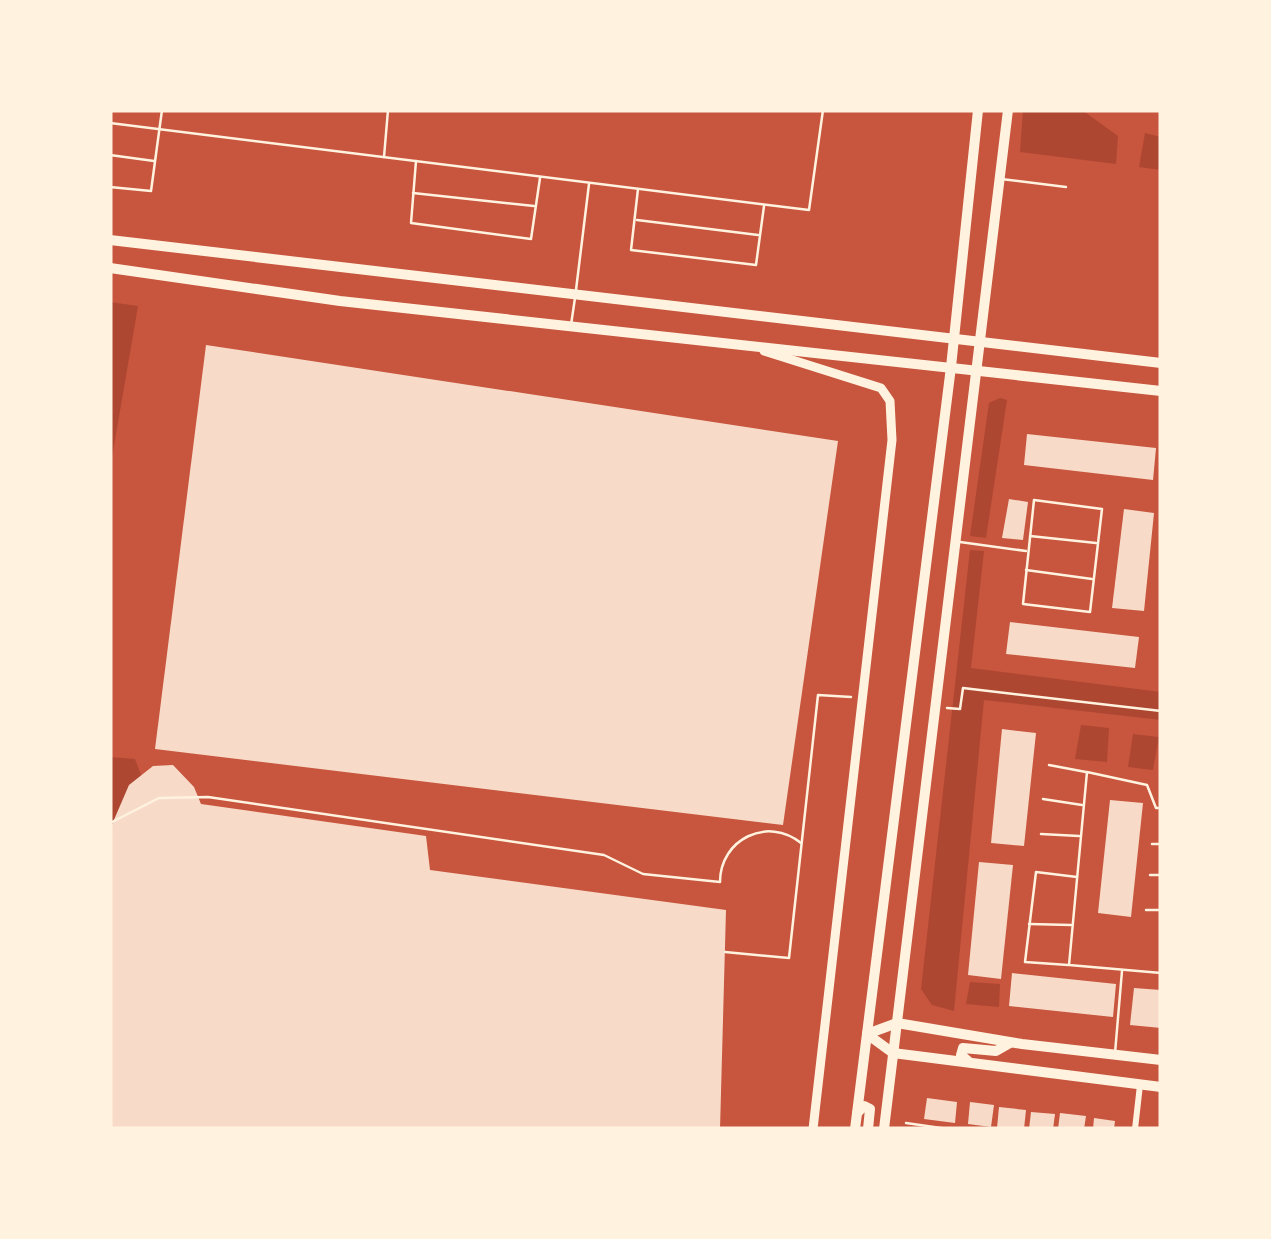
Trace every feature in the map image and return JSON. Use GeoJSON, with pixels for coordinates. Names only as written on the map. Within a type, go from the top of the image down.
{"type":"FeatureCollection","features":[{"type":"Feature","properties":{"kind":"main road"},"geometry":{"type":"LineString","coordinates":[[855,1129],[951,367],[978,110]]}},
{"type":"Feature","properties":{"kind":"main road"},"geometry":{"type":"LineString","coordinates":[[884,1129],[1008,110]]}},
{"type":"Feature","properties":{"kind":"main road"},"geometry":{"type":"LineString","coordinates":[[110,240],[1161,363]]}},
{"type":"Feature","properties":{"kind":"main road"},"geometry":{"type":"LineString","coordinates":[[110,268],[571,328],[1161,392]]}},
{"type":"Feature","properties":{"kind":"main road"},"geometry":{"type":"LineString","coordinates":[[748,346],[881,388],[890,401],[892,440],[867,681],[812,1129]]}},
{"type":"Feature","properties":{"kind":"main road"},"geometry":{"type":"LineString","coordinates":[[867,1034],[897,1023],[1161,1060]]}},
{"type":"Feature","properties":{"kind":"main road"},"geometry":{"type":"LineString","coordinates":[[867,1034],[893,1053],[1161,1087]]}},
{"type":"Feature","properties":{"kind":"main road"},"geometry":{"type":"LineString","coordinates":[[972,1064],[961,1055],[962,1048],[996,1052],[1011,1042]]}},
{"type":"Feature","properties":{"kind":"main road"},"geometry":{"type":"LineString","coordinates":[[857,1113],[864,1106],[870,1110],[868,1129]]}},
{"type":"Feature","properties":{"kind":"street"},"geometry":{"type":"LineString","coordinates":[[1135,1129],[1140,1084]]}},
{"type":"Feature","properties":{"kind":"lane"},"geometry":{"type":"LineString","coordinates":[[110,186],[151,191],[162,110]]}},
{"type":"Feature","properties":{"kind":"lane"},"geometry":{"type":"LineString","coordinates":[[384,157],[388,110]]}},
{"type":"Feature","properties":{"kind":"lane"},"geometry":{"type":"LineString","coordinates":[[110,123],[809,210],[823,110]]}},
{"type":"Feature","properties":{"kind":"lane"},"geometry":{"type":"LineString","coordinates":[[110,156],[155,161]]}},
{"type":"Feature","properties":{"kind":"lane"},"geometry":{"type":"LineString","coordinates":[[416,161],[411,223],[531,239],[540,176]]}},
{"type":"Feature","properties":{"kind":"lane"},"geometry":{"type":"LineString","coordinates":[[1000,179],[1066,187]]}},
{"type":"Feature","properties":{"kind":"lane"},"geometry":{"type":"LineString","coordinates":[[571,328],[590,182]]}},
{"type":"Feature","properties":{"kind":"lane"},"geometry":{"type":"LineString","coordinates":[[638,188],[631,250],[756,265],[764,204]]}},
{"type":"Feature","properties":{"kind":"lane"},"geometry":{"type":"LineString","coordinates":[[413,193],[536,206]]}},
{"type":"Feature","properties":{"kind":"lane"},"geometry":{"type":"LineString","coordinates":[[635,220],[760,236]]}},
{"type":"Feature","properties":{"kind":"lane"},"geometry":{"type":"LineString","coordinates":[[1034,500],[1102,509],[1098,543],[1090,612],[1022,604],[1034,500]]}},
{"type":"Feature","properties":{"kind":"lane"},"geometry":{"type":"LineString","coordinates":[[1029,536],[1098,543]]}},
{"type":"Feature","properties":{"kind":"lane"},"geometry":{"type":"LineString","coordinates":[[957,541],[1027,551]]}},
{"type":"Feature","properties":{"kind":"lane"},"geometry":{"type":"LineString","coordinates":[[1026,570],[1093,579]]}},
{"type":"Feature","properties":{"kind":"lane"},"geometry":{"type":"LineString","coordinates":[[1049,765],[1148,785],[1156,808],[1161,808]]}},
{"type":"Feature","properties":{"kind":"lane"},"geometry":{"type":"LineString","coordinates":[[1070,965],[1087,772]]}},
{"type":"Feature","properties":{"kind":"lane"},"geometry":{"type":"LineString","coordinates":[[1043,799],[1084,805]]}},
{"type":"Feature","properties":{"kind":"lane"},"geometry":{"type":"LineString","coordinates":[[1041,834],[1080,836]]}},
{"type":"Feature","properties":{"kind":"lane"},"geometry":{"type":"LineString","coordinates":[[1152,844],[1161,844]]}},
{"type":"Feature","properties":{"kind":"lane"},"geometry":{"type":"LineString","coordinates":[[1077,877],[1036,872],[1024,962],[1161,973]]}},
{"type":"Feature","properties":{"kind":"lane"},"geometry":{"type":"LineString","coordinates":[[1150,874],[1161,876]]}},
{"type":"Feature","properties":{"kind":"lane"},"geometry":{"type":"LineString","coordinates":[[1146,910],[1161,910]]}},
{"type":"Feature","properties":{"kind":"lane"},"geometry":{"type":"LineString","coordinates":[[1030,924],[1072,925]]}},
{"type":"Feature","properties":{"kind":"lane"},"geometry":{"type":"LineString","coordinates":[[1115,1054],[1122,970]]}},
{"type":"Feature","properties":{"kind":"path"},"geometry":{"type":"LineString","coordinates":[[946,708],[960,709],[963,688],[1161,710]]}},
{"type":"Feature","properties":{"kind":"path"},"geometry":{"type":"LineString","coordinates":[[725,952],[788,958],[818,695],[853,697]]}},
{"type":"Feature","properties":{"kind":"path"},"geometry":{"type":"LineString","coordinates":[[110,823],[159,798],[208,797],[604,855],[643,874],[720,882],[726,856],[751,834],[784,832],[801,843]]}},
{"type":"Feature","properties":{"kind":"path"},"geometry":{"type":"LineString","coordinates":[[906,1123],[948,1129]]}},
{"type":"Feature","properties":{"kind":"shaded area"},"geometry":{"type":"Polygon","coordinates":[[[1023,110],[1082,110],[1118,136],[1116,164],[1020,152],[1023,110]]]}},
{"type":"Feature","properties":{"kind":"shaded area"},"geometry":{"type":"Polygon","coordinates":[[[1145,133],[1161,137],[1161,170],[1139,167],[1145,133]]]}},
{"type":"Feature","properties":{"kind":"shaded area"},"geometry":{"type":"Polygon","coordinates":[[[110,302],[138,306],[110,469],[110,302]]]}},
{"type":"Feature","properties":{"kind":"shaded area"},"geometry":{"type":"Polygon","coordinates":[[[1000,398],[1007,400],[986,538],[970,536],[989,403],[1000,398]]]}},
{"type":"Feature","properties":{"kind":"shaded area"},"geometry":{"type":"Polygon","coordinates":[[[970,550],[984,551],[971,668],[1161,692],[1161,720],[984,700],[954,1011],[932,1005],[921,989],[970,550]]]}},
{"type":"Feature","properties":{"kind":"shaded area"},"geometry":{"type":"Polygon","coordinates":[[[1081,725],[1109,728],[1107,762],[1075,759],[1081,725]]]}},
{"type":"Feature","properties":{"kind":"shaded area"},"geometry":{"type":"Polygon","coordinates":[[[1133,734],[1159,737],[1153,770],[1128,767],[1133,734]]]}},
{"type":"Feature","properties":{"kind":"shaded area"},"geometry":{"type":"Polygon","coordinates":[[[110,757],[135,759],[141,775],[110,829],[110,757]]]}},
{"type":"Feature","properties":{"kind":"shaded area"},"geometry":{"type":"Polygon","coordinates":[[[970,982],[1000,984],[999,1007],[966,1004],[970,982]]]}},
{"type":"Feature","properties":{"kind":"building"},"geometry":{"type":"Polygon","coordinates":[[[206,345],[838,441],[783,825],[155,749],[206,345]]]}},
{"type":"Feature","properties":{"kind":"building"},"geometry":{"type":"Polygon","coordinates":[[[1027,434],[1156,448],[1153,480],[1024,465],[1027,434]]]}},
{"type":"Feature","properties":{"kind":"building"},"geometry":{"type":"Polygon","coordinates":[[[1009,499],[1028,502],[1023,540],[1002,538],[1009,499]]]}},
{"type":"Feature","properties":{"kind":"building"},"geometry":{"type":"Polygon","coordinates":[[[1124,509],[1154,513],[1144,611],[1112,608],[1124,509]]]}},
{"type":"Feature","properties":{"kind":"building"},"geometry":{"type":"Polygon","coordinates":[[[1010,622],[1139,637],[1135,668],[1006,654],[1010,622]]]}},
{"type":"Feature","properties":{"kind":"building"},"geometry":{"type":"Polygon","coordinates":[[[1002,729],[1036,733],[1024,846],[991,843],[1002,729]]]}},
{"type":"Feature","properties":{"kind":"building"},"geometry":{"type":"Polygon","coordinates":[[[173,765],[194,787],[201,804],[426,836],[430,870],[726,910],[720,1129],[110,1129],[110,829],[129,785],[153,766],[173,765]]]}},
{"type":"Feature","properties":{"kind":"building"},"geometry":{"type":"Polygon","coordinates":[[[1110,800],[1143,803],[1131,917],[1098,913],[1110,800]]]}},
{"type":"Feature","properties":{"kind":"building"},"geometry":{"type":"Polygon","coordinates":[[[979,862],[1013,865],[1001,979],[968,975],[979,862]]]}},
{"type":"Feature","properties":{"kind":"building"},"geometry":{"type":"Polygon","coordinates":[[[1012,973],[1116,984],[1113,1017],[1009,1006],[1012,973]]]}},
{"type":"Feature","properties":{"kind":"building"},"geometry":{"type":"Polygon","coordinates":[[[1134,988],[1161,990],[1161,1028],[1130,1025],[1134,988]]]}},
{"type":"Feature","properties":{"kind":"building"},"geometry":{"type":"Polygon","coordinates":[[[927,1098],[957,1102],[955,1123],[924,1119],[927,1098]]]}},
{"type":"Feature","properties":{"kind":"building"},"geometry":{"type":"Polygon","coordinates":[[[970,1102],[994,1105],[991,1127],[968,1124],[970,1102]]]}},
{"type":"Feature","properties":{"kind":"building"},"geometry":{"type":"Polygon","coordinates":[[[999,1107],[1026,1110],[1024,1129],[997,1128],[999,1107]]]}},
{"type":"Feature","properties":{"kind":"building"},"geometry":{"type":"Polygon","coordinates":[[[1031,1112],[1055,1114],[1053,1129],[1029,1129],[1031,1112]]]}},
{"type":"Feature","properties":{"kind":"building"},"geometry":{"type":"Polygon","coordinates":[[[1060,1113],[1086,1116],[1084,1129],[1058,1129],[1060,1113]]]}},
{"type":"Feature","properties":{"kind":"building"},"geometry":{"type":"Polygon","coordinates":[[[1094,1118],[1115,1121],[1114,1129],[1093,1129],[1094,1118]]]}}]}
